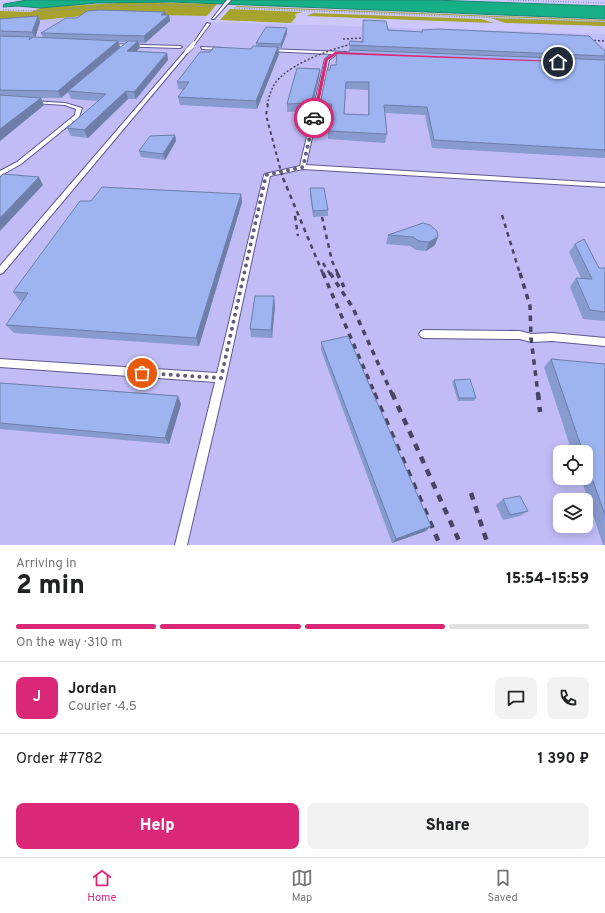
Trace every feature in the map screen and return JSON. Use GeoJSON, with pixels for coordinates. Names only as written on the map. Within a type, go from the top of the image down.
{"type":"FeatureCollection","features":[{"type":"Feature","properties":{"kind":"lane"},"geometry":{"type":"LineString","coordinates":[[213,18],[229,0]]}},
{"type":"Feature","properties":{"kind":"lane"},"geometry":{"type":"LineString","coordinates":[[0,272],[194,43],[208,24]]}},
{"type":"Feature","properties":{"kind":"lane"},"geometry":{"type":"LineString","coordinates":[[105,45],[180,47]]}},
{"type":"Feature","properties":{"kind":"lane"},"geometry":{"type":"LineString","coordinates":[[122,50],[128,45]]}},
{"type":"Feature","properties":{"kind":"lane"},"geometry":{"type":"LineString","coordinates":[[202,48],[225,49]]}},
{"type":"Feature","properties":{"kind":"lane"},"geometry":{"type":"LineString","coordinates":[[265,50],[355,54]]}},
{"type":"Feature","properties":{"kind":"lane"},"geometry":{"type":"LineString","coordinates":[[303,167],[327,59],[336,53]]}},
{"type":"Feature","properties":{"kind":"lane"},"geometry":{"type":"LineString","coordinates":[[60,104],[65,99]]}},
{"type":"Feature","properties":{"kind":"lane"},"geometry":{"type":"LineString","coordinates":[[0,174],[19,163],[77,116],[79,108],[60,104],[30,102]]}},
{"type":"Feature","properties":{"kind":"lane"},"geometry":{"type":"LineString","coordinates":[[180,545],[221,378],[266,175],[303,167],[605,185]]}},
{"type":"Feature","properties":{"kind":"lane"},"geometry":{"type":"LineString","coordinates":[[424,334],[520,335],[531,338],[552,337],[605,342]]}},
{"type":"Feature","properties":{"kind":"lane"},"geometry":{"type":"LineString","coordinates":[[0,363],[221,378]]}},
{"type":"Feature","properties":{"kind":"path"},"geometry":{"type":"LineString","coordinates":[[508,0],[605,3]]}},
{"type":"Feature","properties":{"kind":"path"},"geometry":{"type":"LineString","coordinates":[[3,10],[46,11],[112,6],[156,5],[223,8]]}},
{"type":"Feature","properties":{"kind":"path"},"geometry":{"type":"LineString","coordinates":[[228,8],[605,22]]}},
{"type":"Feature","properties":{"kind":"shaded area"},"geometry":{"type":"Polygon","coordinates":[[[27,0],[432,0],[605,6],[605,19],[172,2],[97,3],[40,8],[18,6],[3,7],[4,4],[27,0]]]}},
{"type":"Feature","properties":{"kind":"shaded area"},"geometry":{"type":"Polygon","coordinates":[[[135,2],[217,4],[207,16],[102,14],[0,24],[0,11],[31,12],[40,8],[135,2]]]}},
{"type":"Feature","properties":{"kind":"shaded area"},"geometry":{"type":"Polygon","coordinates":[[[235,7],[605,20],[605,21],[235,7]]]}},
{"type":"Feature","properties":{"kind":"shaded area"},"geometry":{"type":"Polygon","coordinates":[[[230,9],[303,12],[295,14],[296,17],[291,23],[220,20],[230,9]]]}},
{"type":"Feature","properties":{"kind":"shaded area"},"geometry":{"type":"Polygon","coordinates":[[[313,13],[481,19],[494,23],[307,16],[313,13]]]}},
{"type":"Feature","properties":{"kind":"shaded area"},"geometry":{"type":"Polygon","coordinates":[[[102,14],[207,16],[202,21],[211,22],[605,34],[605,545],[0,545],[0,24],[102,14]]]}},
{"type":"Feature","properties":{"kind":"shaded area"},"geometry":{"type":"Polygon","coordinates":[[[491,18],[605,22],[605,26],[505,23],[491,18]]]}},
{"type":"Feature","properties":{"kind":"building"},"geometry":{"type":"Polygon","coordinates":[[[87,11],[165,12],[161,15],[169,15],[144,36],[41,33],[66,18],[77,18],[87,11]]]}},
{"type":"Feature","properties":{"kind":"building"},"geometry":{"type":"Polygon","coordinates":[[[38,16],[32,32],[0,31],[0,19],[38,16]]]}},
{"type":"Feature","properties":{"kind":"building"},"geometry":{"type":"Polygon","coordinates":[[[363,20],[386,21],[388,30],[423,32],[422,30],[438,29],[589,36],[605,51],[605,56],[349,45],[350,41],[363,42],[363,20]]]}},
{"type":"Feature","properties":{"kind":"building"},"geometry":{"type":"Polygon","coordinates":[[[266,27],[287,28],[281,44],[256,43],[266,27]]]}},
{"type":"Feature","properties":{"kind":"building"},"geometry":{"type":"Polygon","coordinates":[[[0,36],[30,37],[29,40],[33,37],[118,41],[58,91],[0,90],[0,36]]]}},
{"type":"Feature","properties":{"kind":"building"},"geometry":{"type":"Polygon","coordinates":[[[128,41],[138,41],[127,51],[167,53],[134,92],[126,91],[84,130],[67,128],[106,94],[68,91],[128,41]]]}},
{"type":"Feature","properties":{"kind":"building"},"geometry":{"type":"Polygon","coordinates":[[[253,46],[278,47],[256,101],[178,97],[189,82],[177,82],[200,52],[210,52],[214,47],[251,49],[253,46]]]}},
{"type":"Feature","properties":{"kind":"building"},"geometry":{"type":"Polygon","coordinates":[[[349,50],[605,60],[605,150],[434,140],[427,107],[384,105],[387,134],[328,131],[332,104],[320,104],[327,70],[330,70],[331,65],[336,65],[337,52],[349,53],[349,50]],[[346,82],[344,114],[369,115],[369,82],[346,82]]]}},
{"type":"Feature","properties":{"kind":"building"},"geometry":{"type":"Polygon","coordinates":[[[297,68],[320,69],[311,103],[287,104],[297,68]]]}},
{"type":"Feature","properties":{"kind":"building"},"geometry":{"type":"Polygon","coordinates":[[[0,95],[41,98],[0,129],[0,95]]]}},
{"type":"Feature","properties":{"kind":"building"},"geometry":{"type":"Polygon","coordinates":[[[175,135],[163,154],[139,151],[150,136],[175,135]]]}},
{"type":"Feature","properties":{"kind":"building"},"geometry":{"type":"Polygon","coordinates":[[[3,174],[39,177],[0,218],[0,177],[3,174]]]}},
{"type":"Feature","properties":{"kind":"building"},"geometry":{"type":"Polygon","coordinates":[[[102,187],[241,194],[196,338],[6,325],[28,293],[13,292],[80,201],[91,201],[102,187]]]}},
{"type":"Feature","properties":{"kind":"building"},"geometry":{"type":"Polygon","coordinates":[[[310,188],[324,188],[328,210],[313,211],[310,188]]]}},
{"type":"Feature","properties":{"kind":"building"},"geometry":{"type":"Polygon","coordinates":[[[423,223],[430,225],[437,231],[438,237],[429,242],[419,241],[413,237],[388,235],[423,223]]]}},
{"type":"Feature","properties":{"kind":"building"},"geometry":{"type":"Polygon","coordinates":[[[584,239],[599,268],[605,268],[605,312],[590,310],[576,278],[592,279],[575,244],[584,239]]]}},
{"type":"Feature","properties":{"kind":"building"},"geometry":{"type":"Polygon","coordinates":[[[255,296],[274,296],[271,330],[250,329],[255,296]]]}},
{"type":"Feature","properties":{"kind":"building"},"geometry":{"type":"Polygon","coordinates":[[[348,336],[431,526],[396,539],[321,342],[348,336]]]}},
{"type":"Feature","properties":{"kind":"building"},"geometry":{"type":"Polygon","coordinates":[[[551,359],[605,364],[605,515],[593,481],[593,445],[581,445],[551,359]]]}},
{"type":"Feature","properties":{"kind":"building"},"geometry":{"type":"Polygon","coordinates":[[[470,379],[476,398],[459,398],[454,380],[470,379]]]}},
{"type":"Feature","properties":{"kind":"building"},"geometry":{"type":"Polygon","coordinates":[[[0,383],[178,396],[165,438],[0,423],[0,383]]]}},
{"type":"Feature","properties":{"kind":"building"},"geometry":{"type":"Polygon","coordinates":[[[520,496],[528,511],[510,515],[503,499],[520,496]]]}},
{"type":"Feature","properties":{"kind":"railway"},"geometry":{"type":"LineString","coordinates":[[343,39],[363,38]]}},
{"type":"Feature","properties":{"kind":"railway"},"geometry":{"type":"LineString","coordinates":[[267,105],[271,90],[276,82],[294,67],[321,54],[350,44],[374,40]]}},
{"type":"Feature","properties":{"kind":"railway"},"geometry":{"type":"LineString","coordinates":[[582,40],[605,41]]}},
{"type":"Feature","properties":{"kind":"railway"},"geometry":{"type":"LineString","coordinates":[[268,104],[266,115],[283,179]]}},
{"type":"Feature","properties":{"kind":"railway"},"geometry":{"type":"LineString","coordinates":[[283,178],[323,274]]}},
{"type":"Feature","properties":{"kind":"railway"},"geometry":{"type":"LineString","coordinates":[[502,215],[520,274]]}},
{"type":"Feature","properties":{"kind":"railway"},"geometry":{"type":"LineString","coordinates":[[295,216],[298,236]]}},
{"type":"Feature","properties":{"kind":"railway"},"geometry":{"type":"LineString","coordinates":[[322,217],[332,261],[338,274]]}},
{"type":"Feature","properties":{"kind":"railway"},"geometry":{"type":"LineString","coordinates":[[323,263],[330,274]]}},
{"type":"Feature","properties":{"kind":"railway"},"geometry":{"type":"LineString","coordinates":[[323,273],[375,394]]}},
{"type":"Feature","properties":{"kind":"railway"},"geometry":{"type":"LineString","coordinates":[[330,273],[353,308],[392,394]]}},
{"type":"Feature","properties":{"kind":"railway"},"geometry":{"type":"LineString","coordinates":[[337,273],[344,287]]}},
{"type":"Feature","properties":{"kind":"railway"},"geometry":{"type":"LineString","coordinates":[[520,273],[530,306],[531,338],[538,394]]}},
{"type":"Feature","properties":{"kind":"railway"},"geometry":{"type":"LineString","coordinates":[[374,393],[440,545]]}},
{"type":"Feature","properties":{"kind":"railway"},"geometry":{"type":"LineString","coordinates":[[392,393],[461,545]]}},
{"type":"Feature","properties":{"kind":"railway"},"geometry":{"type":"LineString","coordinates":[[538,393],[540,412]]}},
{"type":"Feature","properties":{"kind":"railway"},"geometry":{"type":"LineString","coordinates":[[471,493],[488,545]]}},
{"type":"Feature","properties":{"kind":"way so far"},"geometry":{"type":"LineString","coordinates":[[142,373],[221,378],[266,175],[303,167],[314,118]]}},
{"type":"Feature","properties":{"kind":"route"},"geometry":{"type":"LineString","coordinates":[[314,118],[327,59],[336,53],[558,62]]}}]}
